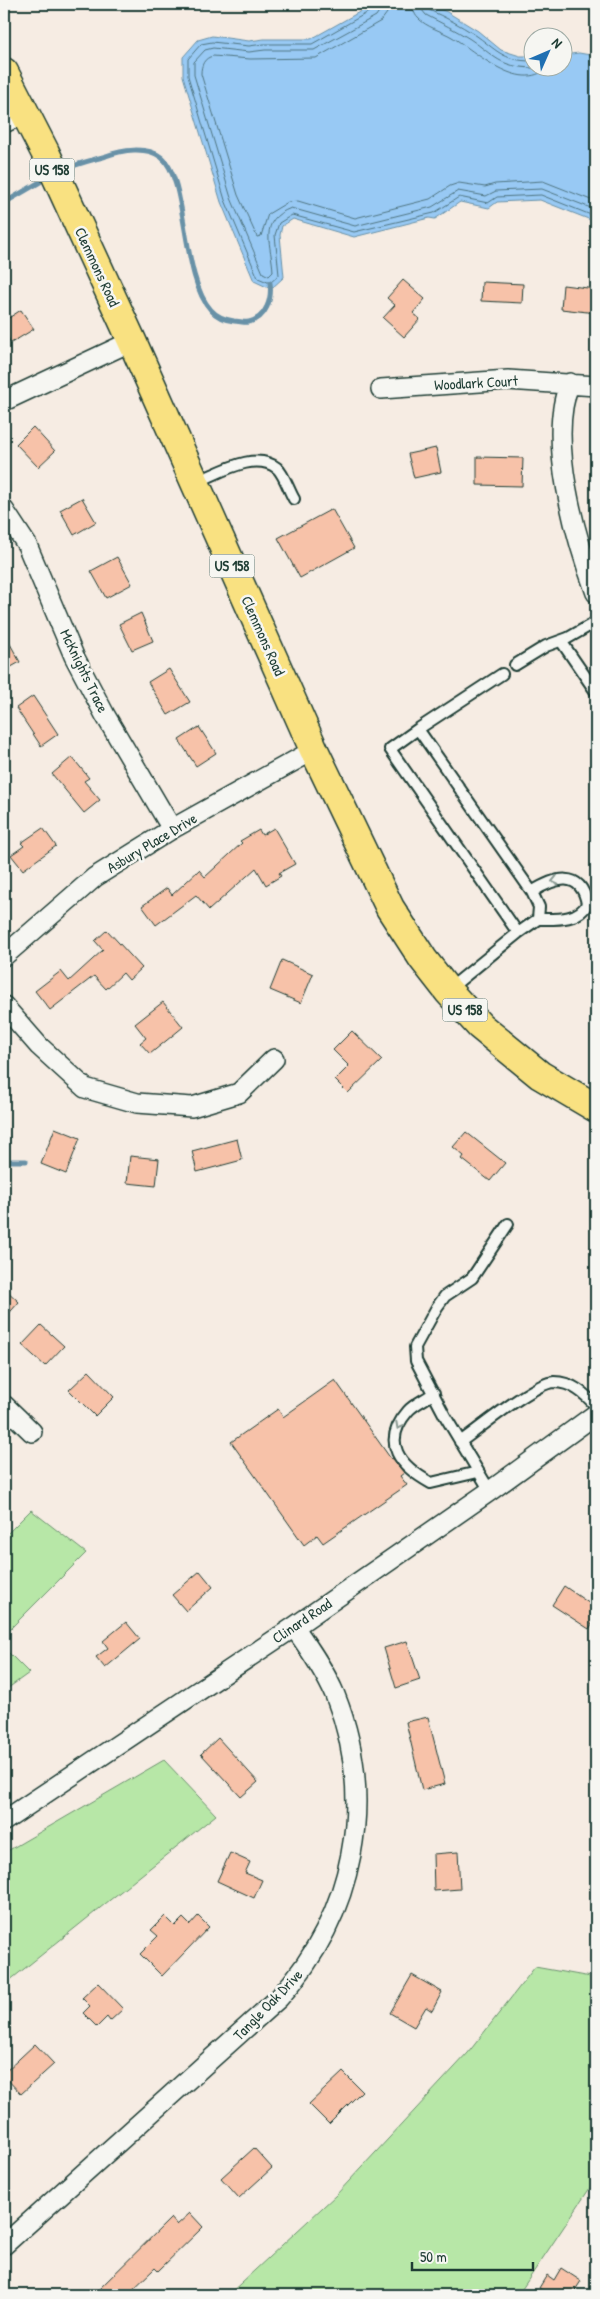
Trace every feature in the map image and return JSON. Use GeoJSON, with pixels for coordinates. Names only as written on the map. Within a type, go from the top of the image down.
{"type":"FeatureCollection","features":[{"type":"Feature","properties":{"kind":"main road","name":"Clemmons Road"},"geometry":{"type":"LineString","coordinates":[[4,72],[14,118],[132,341],[314,750],[390,908],[423,959],[448,991],[480,1026],[540,1076],[596,1108]]}},
{"type":"Feature","properties":{"kind":"street"},"geometry":{"type":"LineString","coordinates":[[4,401],[132,341]]}},
{"type":"Feature","properties":{"kind":"street","name":"Woodlark Court"},"geometry":{"type":"LineString","coordinates":[[381,389],[508,380],[596,386]]}},
{"type":"Feature","properties":{"kind":"street"},"geometry":{"type":"LineString","coordinates":[[570,383],[564,399],[562,448],[573,519],[596,593]]}},
{"type":"Feature","properties":{"kind":"street","name":"McKnights Trace"},"geometry":{"type":"LineString","coordinates":[[4,510],[27,545],[74,656],[105,715],[172,829]]}},
{"type":"Feature","properties":{"kind":"street","name":"Asbury Place Drive"},"geometry":{"type":"LineString","coordinates":[[4,956],[95,877],[172,829],[314,750]]}},
{"type":"Feature","properties":{"kind":"street"},"geometry":{"type":"LineString","coordinates":[[4,1006],[39,1046],[85,1088],[137,1103],[192,1107],[239,1093],[274,1059]]}},
{"type":"Feature","properties":{"kind":"street"},"geometry":{"type":"LineString","coordinates":[[4,1405],[32,1432]]}},
{"type":"Feature","properties":{"kind":"street","name":"Clinard Road"},"geometry":{"type":"LineString","coordinates":[[4,1821],[294,1627],[490,1491],[596,1414]]}},
{"type":"Feature","properties":{"kind":"street","name":"Tangle Oak Drive"},"geometry":{"type":"LineString","coordinates":[[4,2245],[279,1998],[300,1974],[325,1932],[339,1898],[349,1862],[356,1803],[354,1766],[349,1737],[335,1695],[325,1675],[294,1627]]}},
{"type":"Feature","properties":{"kind":"lane"},"geometry":{"type":"LineString","coordinates":[[195,483],[250,461],[265,463],[278,469],[294,499]]}},
{"type":"Feature","properties":{"kind":"lane"},"geometry":{"type":"LineString","coordinates":[[515,665],[546,646],[561,641],[596,622]]}},
{"type":"Feature","properties":{"kind":"lane"},"geometry":{"type":"LineString","coordinates":[[561,641],[596,692]]}},
{"type":"Feature","properties":{"kind":"lane"},"geometry":{"type":"LineString","coordinates":[[502,674],[390,749],[518,933]]}},
{"type":"Feature","properties":{"kind":"lane"},"geometry":{"type":"LineString","coordinates":[[418,729],[532,892],[538,907],[538,919]]}},
{"type":"Feature","properties":{"kind":"lane"},"geometry":{"type":"LineString","coordinates":[[448,991],[518,933],[538,919],[558,919],[579,914],[587,904],[586,895],[576,882],[563,878],[548,882],[532,892]]}},
{"type":"Feature","properties":{"kind":"lane"},"geometry":{"type":"LineString","coordinates":[[490,1491],[460,1442],[416,1360],[415,1347],[437,1306],[445,1296],[472,1278],[508,1224]]}},
{"type":"Feature","properties":{"kind":"lane"},"geometry":{"type":"LineString","coordinates":[[460,1442],[533,1390],[552,1382],[566,1384],[582,1392],[596,1406]]}},
{"type":"Feature","properties":{"kind":"lane"},"geometry":{"type":"LineString","coordinates":[[434,1394],[409,1410],[398,1424],[393,1437],[398,1454],[408,1470],[430,1483],[478,1472]]}},
{"type":"Feature","properties":{"kind":"green space"},"geometry":{"type":"Polygon","coordinates":[[[31,1510],[86,1553],[4,1635],[4,1537],[31,1510]]]}},
{"type":"Feature","properties":{"kind":"green space"},"geometry":{"type":"Polygon","coordinates":[[[4,1648],[29,1673],[4,1691],[4,1648]]]}},
{"type":"Feature","properties":{"kind":"green space"},"geometry":{"type":"Polygon","coordinates":[[[164,1760],[216,1815],[4,1985],[4,1853],[164,1760]]]}},
{"type":"Feature","properties":{"kind":"green space"},"geometry":{"type":"Polygon","coordinates":[[[535,1967],[596,1978],[596,2179],[518,2295],[228,2295],[336,2195],[468,2053],[535,1967]]]}},
{"type":"Feature","properties":{"kind":"water"},"geometry":{"type":"Polygon","coordinates":[[[377,4],[429,5],[447,12],[478,31],[501,50],[522,56],[522,78],[572,78],[572,54],[596,56],[596,222],[540,200],[497,202],[489,208],[460,202],[435,219],[429,218],[354,237],[293,219],[282,226],[280,235],[284,277],[271,289],[254,281],[221,202],[183,76],[183,57],[198,40],[212,36],[249,41],[264,39],[311,39],[370,6],[377,4]]]}},
{"type":"Feature","properties":{"kind":"building"},"geometry":{"type":"Polygon","coordinates":[[[403,280],[425,299],[413,313],[420,319],[404,337],[383,318],[395,305],[387,298],[403,280]]]}},
{"type":"Feature","properties":{"kind":"building"},"geometry":{"type":"Polygon","coordinates":[[[482,282],[523,284],[522,303],[481,301],[482,282]]]}},
{"type":"Feature","properties":{"kind":"building"},"geometry":{"type":"Polygon","coordinates":[[[563,285],[596,289],[596,313],[561,309],[563,285]]]}},
{"type":"Feature","properties":{"kind":"building"},"geometry":{"type":"Polygon","coordinates":[[[21,310],[34,329],[11,343],[4,331],[4,321],[21,310]]]}},
{"type":"Feature","properties":{"kind":"building"},"geometry":{"type":"Polygon","coordinates":[[[33,427],[55,451],[38,467],[16,444],[33,427]]]}},
{"type":"Feature","properties":{"kind":"building"},"geometry":{"type":"Polygon","coordinates":[[[436,448],[441,472],[414,478],[408,454],[436,448]]]}},
{"type":"Feature","properties":{"kind":"building"},"geometry":{"type":"Polygon","coordinates":[[[477,457],[523,458],[522,486],[477,485],[477,457]]]}},
{"type":"Feature","properties":{"kind":"building"},"geometry":{"type":"Polygon","coordinates":[[[82,498],[96,522],[74,535],[60,510],[82,498]]]}},
{"type":"Feature","properties":{"kind":"building"},"geometry":{"type":"Polygon","coordinates":[[[332,509],[354,548],[300,578],[278,538],[332,509]]]}},
{"type":"Feature","properties":{"kind":"building"},"geometry":{"type":"Polygon","coordinates":[[[117,557],[132,584],[106,598],[91,571],[117,557]]]}},
{"type":"Feature","properties":{"kind":"building"},"geometry":{"type":"Polygon","coordinates":[[[141,613],[153,641],[132,650],[119,624],[141,613]]]}},
{"type":"Feature","properties":{"kind":"building"},"geometry":{"type":"Polygon","coordinates":[[[4,633],[20,662],[4,671],[4,633]]]}},
{"type":"Feature","properties":{"kind":"building"},"geometry":{"type":"Polygon","coordinates":[[[169,669],[190,702],[168,715],[148,682],[169,669]]]}},
{"type":"Feature","properties":{"kind":"building"},"geometry":{"type":"Polygon","coordinates":[[[33,696],[58,734],[41,746],[16,708],[33,696]]]}},
{"type":"Feature","properties":{"kind":"building"},"geometry":{"type":"Polygon","coordinates":[[[199,727],[216,753],[196,766],[179,740],[199,727]]]}},
{"type":"Feature","properties":{"kind":"building"},"geometry":{"type":"Polygon","coordinates":[[[72,757],[89,778],[84,781],[100,800],[84,813],[52,774],[72,757]]]}},
{"type":"Feature","properties":{"kind":"building"},"geometry":{"type":"Polygon","coordinates":[[[43,828],[56,846],[23,870],[11,855],[24,846],[21,843],[43,828]]]}},
{"type":"Feature","properties":{"kind":"building"},"geometry":{"type":"Polygon","coordinates":[[[274,828],[295,864],[279,873],[281,876],[266,885],[256,868],[209,910],[196,895],[156,925],[142,906],[167,888],[172,895],[199,870],[205,877],[242,843],[240,841],[259,830],[262,835],[274,828]]]}},
{"type":"Feature","properties":{"kind":"building"},"geometry":{"type":"Polygon","coordinates":[[[107,930],[142,968],[129,980],[123,973],[106,989],[94,976],[50,1010],[35,991],[61,971],[69,981],[103,950],[95,941],[107,930]]]}},
{"type":"Feature","properties":{"kind":"building"},"geometry":{"type":"Polygon","coordinates":[[[282,960],[313,974],[301,1003],[270,990],[282,960]]]}},
{"type":"Feature","properties":{"kind":"building"},"geometry":{"type":"Polygon","coordinates":[[[163,1002],[183,1027],[150,1054],[140,1043],[146,1038],[135,1024],[163,1002]]]}},
{"type":"Feature","properties":{"kind":"building"},"geometry":{"type":"Polygon","coordinates":[[[352,1031],[382,1060],[348,1093],[335,1080],[349,1066],[333,1050],[352,1031]]]}},
{"type":"Feature","properties":{"kind":"building"},"geometry":{"type":"Polygon","coordinates":[[[55,1128],[80,1138],[66,1174],[41,1164],[55,1128]]]}},
{"type":"Feature","properties":{"kind":"building"},"geometry":{"type":"Polygon","coordinates":[[[466,1132],[505,1163],[490,1181],[462,1159],[464,1156],[453,1147],[466,1132]]]}},
{"type":"Feature","properties":{"kind":"building"},"geometry":{"type":"Polygon","coordinates":[[[237,1139],[242,1160],[197,1172],[192,1151],[237,1139]]]}},
{"type":"Feature","properties":{"kind":"building"},"geometry":{"type":"Polygon","coordinates":[[[130,1156],[159,1159],[156,1186],[127,1183],[130,1156]]]}},
{"type":"Feature","properties":{"kind":"building"},"geometry":{"type":"Polygon","coordinates":[[[4,1288],[19,1302],[4,1319],[4,1288]]]}},
{"type":"Feature","properties":{"kind":"building"},"geometry":{"type":"Polygon","coordinates":[[[41,1325],[64,1346],[45,1366],[22,1345],[41,1325]]]}},
{"type":"Feature","properties":{"kind":"building"},"geometry":{"type":"Polygon","coordinates":[[[89,1371],[114,1397],[95,1416],[69,1390],[89,1371]]]}},
{"type":"Feature","properties":{"kind":"building"},"geometry":{"type":"Polygon","coordinates":[[[335,1380],[391,1459],[393,1458],[404,1473],[400,1476],[407,1485],[323,1543],[317,1535],[304,1545],[231,1442],[278,1409],[283,1417],[335,1380]]]}},
{"type":"Feature","properties":{"kind":"building"},"geometry":{"type":"Polygon","coordinates":[[[200,1571],[213,1587],[186,1611],[172,1595],[200,1571]]]}},
{"type":"Feature","properties":{"kind":"building"},"geometry":{"type":"Polygon","coordinates":[[[564,1586],[596,1608],[596,1617],[589,1629],[552,1605],[564,1586]]]}},
{"type":"Feature","properties":{"kind":"building"},"geometry":{"type":"Polygon","coordinates":[[[126,1622],[140,1639],[105,1668],[96,1657],[108,1648],[103,1641],[126,1622]]]}},
{"type":"Feature","properties":{"kind":"building"},"geometry":{"type":"Polygon","coordinates":[[[407,1641],[420,1680],[396,1688],[384,1648],[407,1641]]]}},
{"type":"Feature","properties":{"kind":"building"},"geometry":{"type":"Polygon","coordinates":[[[428,1717],[445,1784],[422,1790],[406,1722],[428,1717]]]}},
{"type":"Feature","properties":{"kind":"building"},"geometry":{"type":"Polygon","coordinates":[[[218,1738],[258,1782],[241,1797],[201,1754],[218,1738]]]}},
{"type":"Feature","properties":{"kind":"building"},"geometry":{"type":"Polygon","coordinates":[[[458,1852],[460,1889],[434,1891],[433,1854],[458,1852]]]}},
{"type":"Feature","properties":{"kind":"building"},"geometry":{"type":"Polygon","coordinates":[[[230,1853],[250,1862],[245,1873],[262,1880],[254,1898],[217,1881],[230,1853]]]}},
{"type":"Feature","properties":{"kind":"building"},"geometry":{"type":"Polygon","coordinates":[[[165,1916],[175,1926],[183,1918],[190,1925],[198,1916],[209,1927],[162,1976],[140,1954],[158,1936],[151,1930],[165,1916]]]}},
{"type":"Feature","properties":{"kind":"building"},"geometry":{"type":"Polygon","coordinates":[[[412,1975],[442,1992],[432,2011],[426,2007],[414,2027],[390,2013],[412,1975]]]}},
{"type":"Feature","properties":{"kind":"building"},"geometry":{"type":"Polygon","coordinates":[[[98,1983],[123,2009],[110,2021],[107,2017],[97,2027],[83,2013],[90,2006],[82,1998],[98,1983]]]}},
{"type":"Feature","properties":{"kind":"building"},"geometry":{"type":"Polygon","coordinates":[[[35,2044],[54,2064],[21,2094],[4,2076],[4,2073],[35,2044]]]}},
{"type":"Feature","properties":{"kind":"building"},"geometry":{"type":"Polygon","coordinates":[[[343,2072],[362,2091],[329,2124],[309,2104],[343,2072]]]}},
{"type":"Feature","properties":{"kind":"building"},"geometry":{"type":"Polygon","coordinates":[[[254,2148],[272,2168],[239,2198],[221,2178],[254,2148]]]}},
{"type":"Feature","properties":{"kind":"building"},"geometry":{"type":"Polygon","coordinates":[[[190,2213],[203,2227],[158,2271],[155,2268],[127,2295],[93,2295],[171,2218],[177,2225],[190,2213]]]}},
{"type":"Feature","properties":{"kind":"building"},"geometry":{"type":"Polygon","coordinates":[[[561,2268],[581,2281],[572,2295],[550,2295],[539,2288],[547,2275],[554,2280],[561,2268]]]}},
{"type":"Feature","properties":{"kind":"waterway"},"geometry":{"type":"LineString","coordinates":[[66,169],[126,151],[148,151],[161,157],[170,168],[176,185],[194,275],[201,295],[211,310],[228,320],[246,322],[255,320],[267,307],[270,283]]}},
{"type":"Feature","properties":{"kind":"waterway"},"geometry":{"type":"LineString","coordinates":[[4,203],[40,182]]}},
{"type":"Feature","properties":{"kind":"waterway"},"geometry":{"type":"LineString","coordinates":[[4,1161],[26,1161]]}}]}
